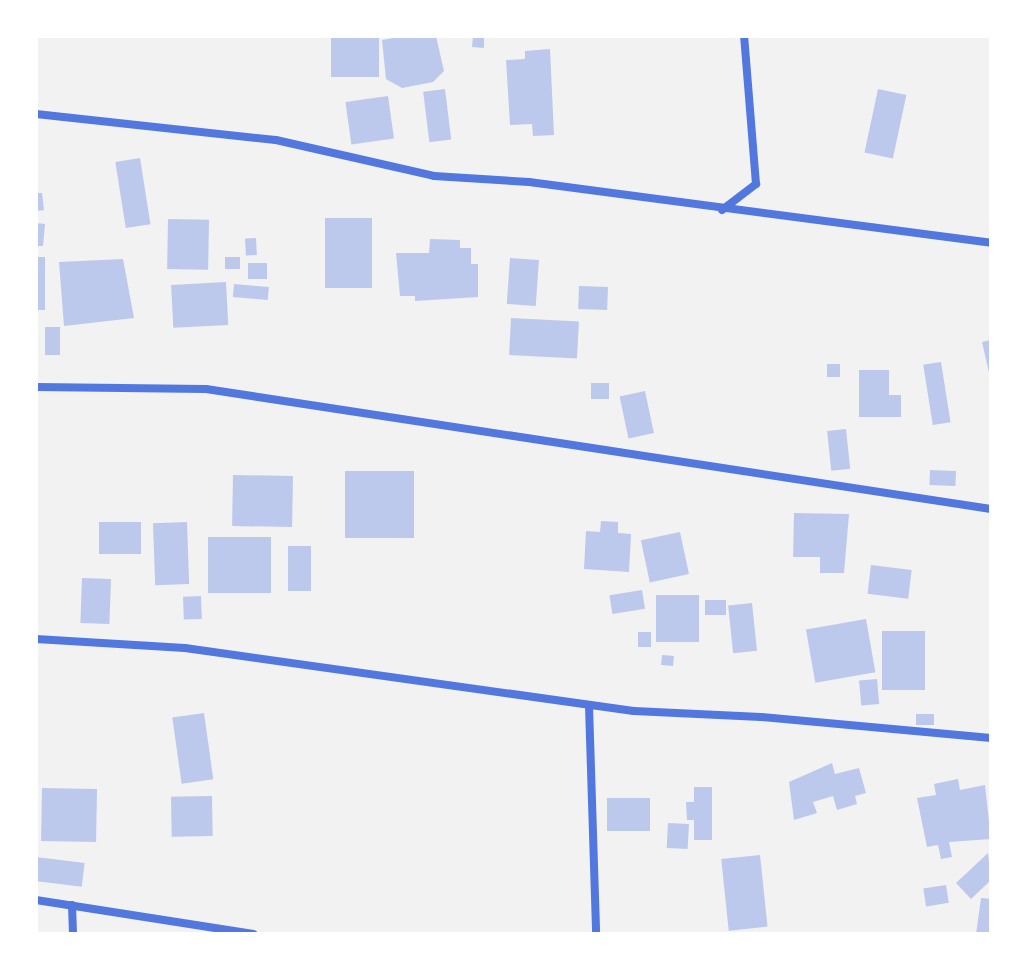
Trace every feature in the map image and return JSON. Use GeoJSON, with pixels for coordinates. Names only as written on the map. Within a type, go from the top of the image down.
{"type":"FeatureCollection","features":[{"type":"Feature","properties":{"kind":"street"},"geometry":{"type":"LineString","coordinates":[[722,210],[756,184],[744,36]]}},
{"type":"Feature","properties":{"kind":"street"},"geometry":{"type":"LineString","coordinates":[[36,114],[276,140],[405,171],[529,182],[722,210],[991,243]]}},
{"type":"Feature","properties":{"kind":"street"},"geometry":{"type":"LineString","coordinates":[[36,387],[206,389],[991,509]]}},
{"type":"Feature","properties":{"kind":"street"},"geometry":{"type":"LineString","coordinates":[[36,639],[185,648],[589,706],[991,738]]}},
{"type":"Feature","properties":{"kind":"street"},"geometry":{"type":"LineString","coordinates":[[589,706],[596,934]]}},
{"type":"Feature","properties":{"kind":"street"},"geometry":{"type":"LineString","coordinates":[[36,900],[253,934]]}},
{"type":"Feature","properties":{"kind":"street"},"geometry":{"type":"LineString","coordinates":[[72,905],[73,934]]}},
{"type":"Feature","properties":{"kind":"building"},"geometry":{"type":"Polygon","coordinates":[[[331,36],[379,36],[379,77],[331,77],[331,36]]]}},
{"type":"Feature","properties":{"kind":"building"},"geometry":{"type":"Polygon","coordinates":[[[436,36],[444,71],[433,82],[402,88],[386,79],[382,40],[436,36]]]}},
{"type":"Feature","properties":{"kind":"building"},"geometry":{"type":"Polygon","coordinates":[[[473,36],[484,36],[484,48],[472,47],[473,36]]]}},
{"type":"Feature","properties":{"kind":"building"},"geometry":{"type":"Polygon","coordinates":[[[550,49],[554,135],[533,136],[532,124],[510,125],[506,60],[525,59],[525,51],[550,49]]]}},
{"type":"Feature","properties":{"kind":"building"},"geometry":{"type":"Polygon","coordinates":[[[445,89],[451,140],[429,142],[423,92],[445,89]]]}},
{"type":"Feature","properties":{"kind":"building"},"geometry":{"type":"Polygon","coordinates":[[[878,89],[906,95],[893,159],[864,153],[878,89]]]}},
{"type":"Feature","properties":{"kind":"building"},"geometry":{"type":"Polygon","coordinates":[[[388,96],[394,139],[351,145],[345,102],[388,96]]]}},
{"type":"Feature","properties":{"kind":"building"},"geometry":{"type":"Polygon","coordinates":[[[140,158],[150,224],[126,228],[115,162],[140,158]]]}},
{"type":"Feature","properties":{"kind":"building"},"geometry":{"type":"Polygon","coordinates":[[[36,193],[42,193],[44,210],[36,211],[36,193]]]}},
{"type":"Feature","properties":{"kind":"building"},"geometry":{"type":"Polygon","coordinates":[[[325,218],[372,218],[372,288],[325,288],[325,218]]]}},
{"type":"Feature","properties":{"kind":"building"},"geometry":{"type":"Polygon","coordinates":[[[168,219],[209,220],[208,270],[167,269],[168,219]]]}},
{"type":"Feature","properties":{"kind":"building"},"geometry":{"type":"Polygon","coordinates":[[[36,223],[45,224],[43,246],[36,246],[36,223]]]}},
{"type":"Feature","properties":{"kind":"building"},"geometry":{"type":"Polygon","coordinates":[[[256,238],[257,255],[246,256],[245,239],[256,238]]]}},
{"type":"Feature","properties":{"kind":"building"},"geometry":{"type":"Polygon","coordinates":[[[430,239],[460,240],[460,248],[471,248],[471,264],[478,264],[478,297],[415,301],[415,296],[400,296],[396,253],[429,253],[430,239]]]}},
{"type":"Feature","properties":{"kind":"building"},"geometry":{"type":"Polygon","coordinates":[[[36,257],[45,257],[45,310],[36,310],[36,257]]]}},
{"type":"Feature","properties":{"kind":"building"},"geometry":{"type":"Polygon","coordinates":[[[225,257],[240,257],[240,269],[225,269],[225,257]]]}},
{"type":"Feature","properties":{"kind":"building"},"geometry":{"type":"Polygon","coordinates":[[[510,258],[539,260],[536,306],[507,304],[510,258]]]}},
{"type":"Feature","properties":{"kind":"building"},"geometry":{"type":"Polygon","coordinates":[[[123,259],[134,318],[64,326],[59,262],[123,259]]]}},
{"type":"Feature","properties":{"kind":"building"},"geometry":{"type":"Polygon","coordinates":[[[248,263],[267,263],[267,279],[248,279],[248,263]]]}},
{"type":"Feature","properties":{"kind":"building"},"geometry":{"type":"Polygon","coordinates":[[[226,282],[228,325],[173,328],[171,285],[226,282]]]}},
{"type":"Feature","properties":{"kind":"building"},"geometry":{"type":"Polygon","coordinates":[[[234,284],[269,287],[268,300],[233,297],[234,284]]]}},
{"type":"Feature","properties":{"kind":"building"},"geometry":{"type":"Polygon","coordinates":[[[579,286],[608,287],[607,310],[578,309],[579,286]]]}},
{"type":"Feature","properties":{"kind":"building"},"geometry":{"type":"Polygon","coordinates":[[[511,318],[579,322],[577,359],[509,355],[511,318]]]}},
{"type":"Feature","properties":{"kind":"building"},"geometry":{"type":"Polygon","coordinates":[[[45,327],[60,327],[60,355],[45,355],[45,327]]]}},
{"type":"Feature","properties":{"kind":"building"},"geometry":{"type":"Polygon","coordinates":[[[991,340],[991,377],[990,377],[982,342],[991,340]]]}},
{"type":"Feature","properties":{"kind":"building"},"geometry":{"type":"Polygon","coordinates":[[[941,362],[951,422],[933,425],[923,365],[941,362]]]}},
{"type":"Feature","properties":{"kind":"building"},"geometry":{"type":"Polygon","coordinates":[[[827,364],[840,364],[840,377],[827,377],[827,364]]]}},
{"type":"Feature","properties":{"kind":"building"},"geometry":{"type":"Polygon","coordinates":[[[859,370],[889,370],[889,395],[901,395],[901,417],[859,417],[859,370]]]}},
{"type":"Feature","properties":{"kind":"building"},"geometry":{"type":"Polygon","coordinates":[[[591,383],[609,383],[609,399],[591,399],[591,383]]]}},
{"type":"Feature","properties":{"kind":"building"},"geometry":{"type":"Polygon","coordinates":[[[645,391],[654,433],[629,438],[620,396],[645,391]]]}},
{"type":"Feature","properties":{"kind":"building"},"geometry":{"type":"Polygon","coordinates":[[[846,429],[850,469],[831,471],[827,431],[846,429]]]}},
{"type":"Feature","properties":{"kind":"building"},"geometry":{"type":"Polygon","coordinates":[[[930,470],[956,471],[955,486],[929,485],[930,470]]]}},
{"type":"Feature","properties":{"kind":"building"},"geometry":{"type":"Polygon","coordinates":[[[345,471],[414,471],[414,538],[345,538],[345,471]]]}},
{"type":"Feature","properties":{"kind":"building"},"geometry":{"type":"Polygon","coordinates":[[[233,475],[293,476],[292,527],[232,526],[233,475]]]}},
{"type":"Feature","properties":{"kind":"building"},"geometry":{"type":"Polygon","coordinates":[[[794,513],[849,514],[844,573],[820,573],[820,557],[793,557],[794,513]]]}},
{"type":"Feature","properties":{"kind":"building"},"geometry":{"type":"Polygon","coordinates":[[[601,521],[618,522],[618,533],[631,534],[629,572],[584,569],[586,531],[600,532],[601,521]]]}},
{"type":"Feature","properties":{"kind":"building"},"geometry":{"type":"Polygon","coordinates":[[[99,522],[141,522],[141,554],[99,554],[99,522]]]}},
{"type":"Feature","properties":{"kind":"building"},"geometry":{"type":"Polygon","coordinates":[[[187,522],[189,584],[155,585],[153,523],[187,522]]]}},
{"type":"Feature","properties":{"kind":"building"},"geometry":{"type":"Polygon","coordinates":[[[680,532],[689,574],[650,582],[641,540],[680,532]]]}},
{"type":"Feature","properties":{"kind":"building"},"geometry":{"type":"Polygon","coordinates":[[[208,537],[271,537],[271,593],[208,593],[208,537]]]}},
{"type":"Feature","properties":{"kind":"building"},"geometry":{"type":"Polygon","coordinates":[[[288,546],[311,546],[311,591],[288,591],[288,546]]]}},
{"type":"Feature","properties":{"kind":"building"},"geometry":{"type":"Polygon","coordinates":[[[871,565],[912,570],[908,599],[867,594],[871,565]]]}},
{"type":"Feature","properties":{"kind":"building"},"geometry":{"type":"Polygon","coordinates":[[[82,578],[111,579],[109,624],[80,623],[82,578]]]}},
{"type":"Feature","properties":{"kind":"building"},"geometry":{"type":"Polygon","coordinates":[[[642,590],[645,609],[612,614],[609,595],[642,590]]]}},
{"type":"Feature","properties":{"kind":"building"},"geometry":{"type":"Polygon","coordinates":[[[656,595],[699,595],[699,642],[656,642],[656,595]]]}},
{"type":"Feature","properties":{"kind":"building"},"geometry":{"type":"Polygon","coordinates":[[[201,596],[202,619],[184,620],[183,597],[201,596]]]}},
{"type":"Feature","properties":{"kind":"building"},"geometry":{"type":"Polygon","coordinates":[[[705,600],[726,600],[726,615],[705,615],[705,600]]]}},
{"type":"Feature","properties":{"kind":"building"},"geometry":{"type":"Polygon","coordinates":[[[752,603],[757,651],[733,653],[728,606],[752,603]]]}},
{"type":"Feature","properties":{"kind":"building"},"geometry":{"type":"Polygon","coordinates":[[[866,619],[875,672],[815,683],[806,630],[866,619]]]}},
{"type":"Feature","properties":{"kind":"building"},"geometry":{"type":"Polygon","coordinates":[[[882,631],[925,631],[925,690],[882,690],[882,631]]]}},
{"type":"Feature","properties":{"kind":"building"},"geometry":{"type":"Polygon","coordinates":[[[638,632],[651,632],[651,647],[638,647],[638,632]]]}},
{"type":"Feature","properties":{"kind":"building"},"geometry":{"type":"Polygon","coordinates":[[[662,655],[674,656],[673,666],[661,665],[662,655]]]}},
{"type":"Feature","properties":{"kind":"building"},"geometry":{"type":"Polygon","coordinates":[[[877,679],[879,704],[861,705],[859,681],[877,679]]]}},
{"type":"Feature","properties":{"kind":"building"},"geometry":{"type":"Polygon","coordinates":[[[204,713],[213,779],[182,784],[172,717],[204,713]]]}},
{"type":"Feature","properties":{"kind":"building"},"geometry":{"type":"Polygon","coordinates":[[[916,714],[934,714],[934,725],[916,725],[916,714]]]}},
{"type":"Feature","properties":{"kind":"building"},"geometry":{"type":"Polygon","coordinates":[[[832,763],[835,774],[859,768],[866,793],[855,796],[857,804],[837,810],[833,796],[813,802],[817,813],[794,820],[789,782],[832,763]]]}},
{"type":"Feature","properties":{"kind":"building"},"geometry":{"type":"Polygon","coordinates":[[[958,779],[960,790],[985,785],[991,839],[949,842],[952,857],[941,859],[938,845],[927,847],[917,798],[936,795],[934,784],[958,779]]]}},
{"type":"Feature","properties":{"kind":"building"},"geometry":{"type":"Polygon","coordinates":[[[694,787],[712,787],[712,840],[694,840],[694,820],[687,820],[686,802],[694,802],[694,787]]]}},
{"type":"Feature","properties":{"kind":"building"},"geometry":{"type":"Polygon","coordinates":[[[42,788],[97,789],[96,842],[41,841],[42,788]]]}},
{"type":"Feature","properties":{"kind":"building"},"geometry":{"type":"Polygon","coordinates":[[[212,796],[213,836],[172,837],[171,797],[212,796]]]}},
{"type":"Feature","properties":{"kind":"building"},"geometry":{"type":"Polygon","coordinates":[[[607,798],[650,798],[650,831],[607,831],[607,798]]]}},
{"type":"Feature","properties":{"kind":"building"},"geometry":{"type":"Polygon","coordinates":[[[668,823],[689,824],[688,849],[667,848],[668,823]]]}},
{"type":"Feature","properties":{"kind":"building"},"geometry":{"type":"Polygon","coordinates":[[[988,853],[991,880],[971,899],[956,883],[988,853]]]}},
{"type":"Feature","properties":{"kind":"building"},"geometry":{"type":"Polygon","coordinates":[[[760,855],[768,927],[729,931],[721,859],[760,855]]]}},
{"type":"Feature","properties":{"kind":"building"},"geometry":{"type":"Polygon","coordinates":[[[36,857],[85,863],[82,887],[36,881],[36,857]]]}},
{"type":"Feature","properties":{"kind":"building"},"geometry":{"type":"Polygon","coordinates":[[[946,885],[949,903],[926,906],[923,889],[946,885]]]}},
{"type":"Feature","properties":{"kind":"building"},"geometry":{"type":"Polygon","coordinates":[[[981,898],[991,899],[991,934],[976,934],[981,898]]]}}]}
